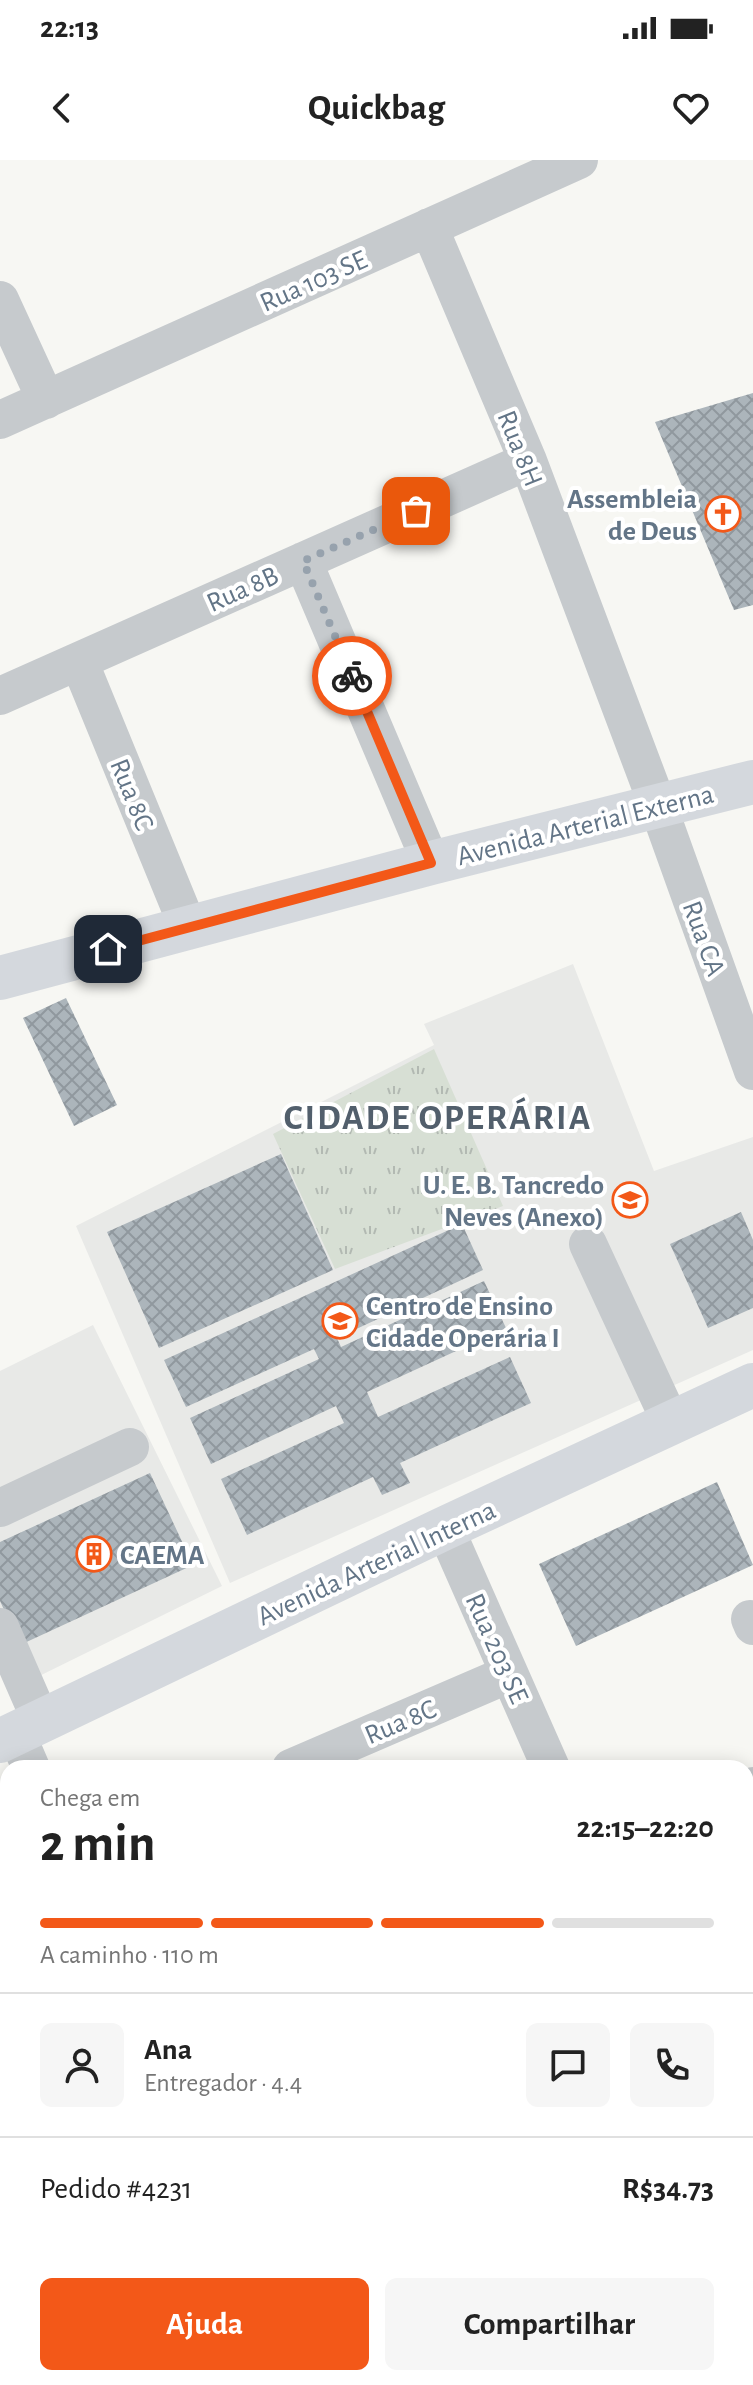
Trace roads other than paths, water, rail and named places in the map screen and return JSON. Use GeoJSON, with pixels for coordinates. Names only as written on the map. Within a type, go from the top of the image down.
{"type":"FeatureCollection","features":[{"type":"Feature","properties":{"kind":"main road","name":"Avenida Arterial Externa"},"geometry":{"type":"LineString","coordinates":[[0,978],[431,863],[753,782]]}},
{"type":"Feature","properties":{"kind":"main road","name":"Avenida Arterial Interna"},"geometry":{"type":"LineString","coordinates":[[22,1741],[445,1528],[753,1385]]}},
{"type":"Feature","properties":{"kind":"street","name":"Rua 103 SE"},"geometry":{"type":"LineString","coordinates":[[0,420],[579,160]]}},
{"type":"Feature","properties":{"kind":"street","name":"Rua 8H"},"geometry":{"type":"LineString","coordinates":[[429,227],[528,461],[658,806]]}},
{"type":"Feature","properties":{"kind":"street"},"geometry":{"type":"LineString","coordinates":[[0,300],[46,400]]}},
{"type":"Feature","properties":{"kind":"street","name":"Rua 8B"},"geometry":{"type":"LineString","coordinates":[[0,696],[528,461]]}},
{"type":"Feature","properties":{"kind":"street"},"geometry":{"type":"LineString","coordinates":[[303,561],[431,863]]}},
{"type":"Feature","properties":{"kind":"street","name":"Rua 8C"},"geometry":{"type":"LineString","coordinates":[[79,661],[188,927]]}},
{"type":"Feature","properties":{"kind":"street","name":"Rua CA"},"geometry":{"type":"LineString","coordinates":[[658,806],[753,1071]]}},
{"type":"Feature","properties":{"kind":"street"},"geometry":{"type":"LineString","coordinates":[[588,1244],[671,1423]]}},
{"type":"Feature","properties":{"kind":"street"},"geometry":{"type":"LineString","coordinates":[[0,1508],[130,1447]]}},
{"type":"Feature","properties":{"kind":"street","name":"Rua 203 SE"},"geometry":{"type":"LineString","coordinates":[[445,1528],[547,1760]]}},
{"type":"Feature","properties":{"kind":"street"},"geometry":{"type":"LineString","coordinates":[[0,1627],[22,1741]]}},
{"type":"Feature","properties":{"kind":"street","name":"Rua 8C"},"geometry":{"type":"LineString","coordinates":[[310,1760],[509,1674]]}},
{"type":"Feature","properties":{"kind":"place","name":"Assembleia de Deus"},"geometry":{"type":"Point","coordinates":[723,514]}},
{"type":"Feature","properties":{"kind":"place","name":"U. E. B. Tancredo Neves (Anexo)"},"geometry":{"type":"Point","coordinates":[630,1200]}},
{"type":"Feature","properties":{"kind":"place","name":"Centro de Ensino Cidade Operária I"},"geometry":{"type":"Point","coordinates":[340,1321]}},
{"type":"Feature","properties":{"kind":"place","name":"CAEMA"},"geometry":{"type":"Point","coordinates":[94,1554]}},
{"type":"Feature","properties":{"kind":"district","name":"CIDADE OPERÁRIA"},"geometry":{"type":"Point","coordinates":[438,1116]}}]}
